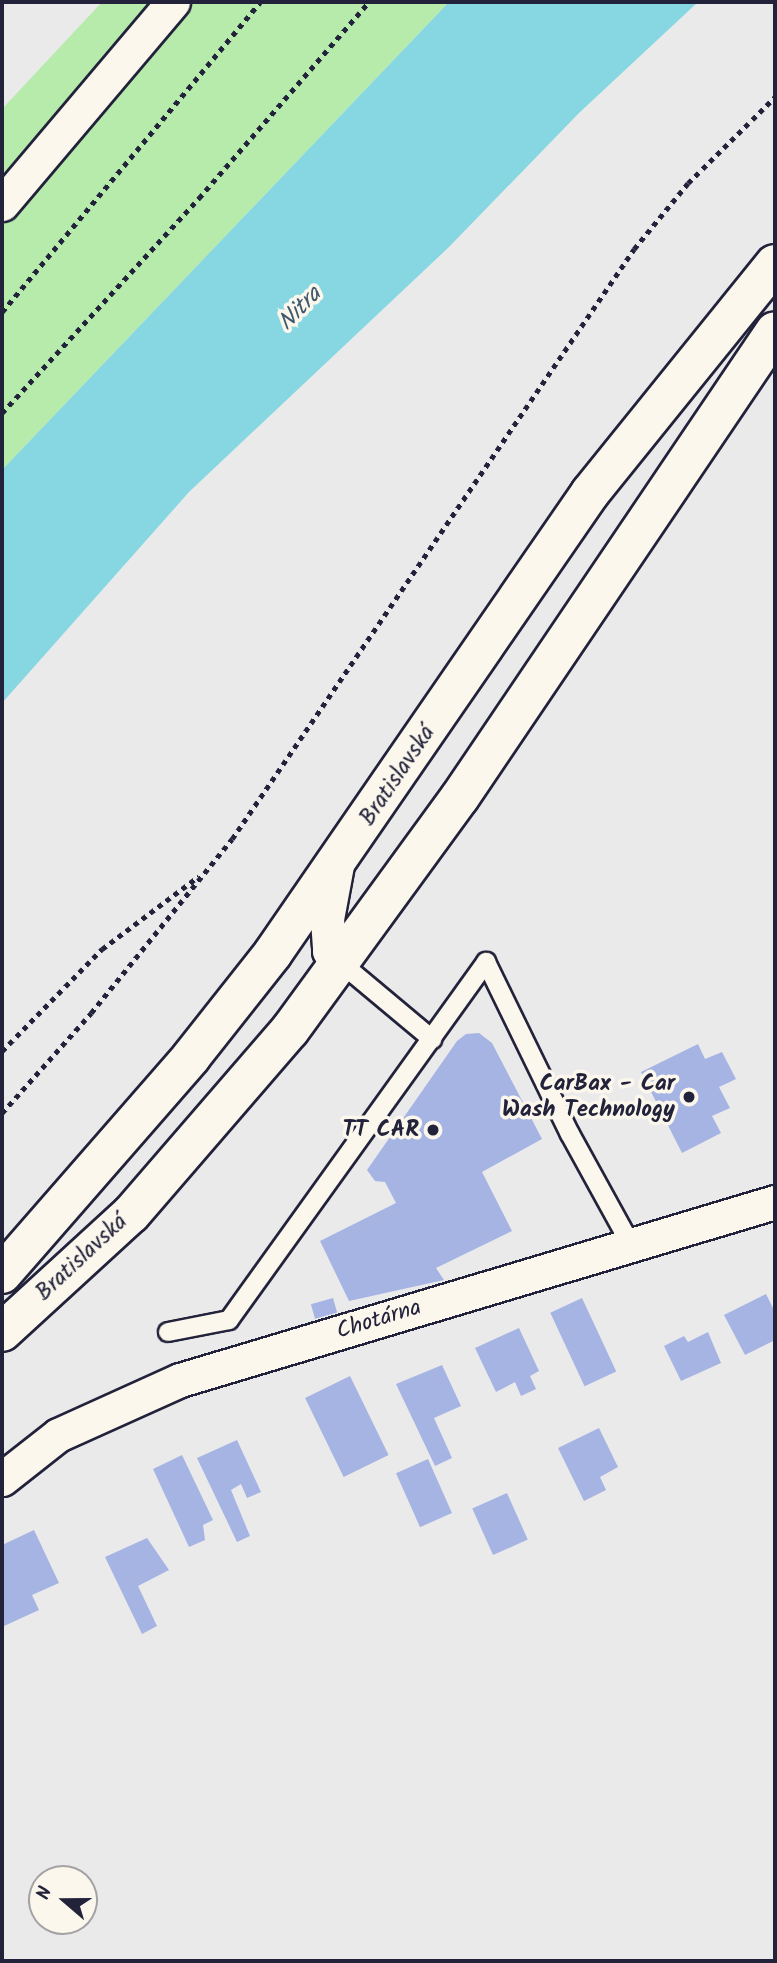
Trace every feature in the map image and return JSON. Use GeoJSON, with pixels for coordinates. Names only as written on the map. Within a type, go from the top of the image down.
{"type":"FeatureCollection","features":[{"type":"Feature","properties":{"kind":"main road","name":"Bratislavská"},"geometry":{"type":"LineString","coordinates":[[2,1275],[191,1058],[337,865],[590,494],[775,264]]}},
{"type":"Feature","properties":{"kind":"main road","name":"Bratislavská"},"geometry":{"type":"LineString","coordinates":[[2,1332],[131,1214],[182,1159],[341,962],[460,797],[775,331]]}},
{"type":"Feature","properties":{"kind":"street"},"geometry":{"type":"LineString","coordinates":[[2,204],[173,2]]}},
{"type":"Feature","properties":{"kind":"street"},"geometry":{"type":"LineString","coordinates":[[337,865],[327,919],[329,951],[341,962]]}},
{"type":"Feature","properties":{"kind":"street","name":"Chotárna"},"geometry":{"type":"LineString","coordinates":[[2,1479],[58,1435],[180,1380],[775,1202]]}},
{"type":"Feature","properties":{"kind":"lane"},"geometry":{"type":"LineString","coordinates":[[341,962],[432,1039]]}},
{"type":"Feature","properties":{"kind":"lane"},"geometry":{"type":"LineString","coordinates":[[167,1332],[229,1320],[486,962],[570,1134],[631,1245]]}},
{"type":"Feature","properties":{"kind":"path"},"geometry":{"type":"LineString","coordinates":[[2,312],[260,2]]}},
{"type":"Feature","properties":{"kind":"path"},"geometry":{"type":"LineString","coordinates":[[2,413],[199,198],[369,2]]}},
{"type":"Feature","properties":{"kind":"path"},"geometry":{"type":"LineString","coordinates":[[2,1113],[91,1013],[282,769],[634,249],[688,183],[775,97]]}},
{"type":"Feature","properties":{"kind":"path"},"geometry":{"type":"LineString","coordinates":[[2,1051],[102,949],[178,887],[202,874]]}},
{"type":"Feature","properties":{"kind":"green space"},"geometry":{"type":"Polygon","coordinates":[[[102,2],[449,2],[2,470],[2,109],[102,2]]]}},
{"type":"Feature","properties":{"kind":"water","name":"Nitra"},"geometry":{"type":"Polygon","coordinates":[[[449,2],[698,2],[579,113],[449,247],[189,492],[2,703],[2,470],[449,2]]]}},
{"type":"Feature","properties":{"kind":"building"},"geometry":{"type":"Polygon","coordinates":[[[479,1033],[492,1043],[542,1139],[482,1172],[512,1231],[436,1268],[444,1280],[349,1301],[320,1241],[396,1203],[385,1182],[375,1181],[367,1170],[457,1041],[466,1034],[479,1033]]]}},
{"type":"Feature","properties":{"kind":"building","name":"CarBax - Car Wash Technology"},"geometry":{"type":"Polygon","coordinates":[[[698,1044],[705,1059],[722,1052],[736,1079],[719,1087],[730,1108],[712,1116],[721,1133],[682,1153],[641,1072],[698,1044]]]}},
{"type":"Feature","properties":{"kind":"building"},"geometry":{"type":"Polygon","coordinates":[[[766,1294],[775,1312],[775,1340],[745,1355],[724,1315],[766,1294]]]}},
{"type":"Feature","properties":{"kind":"building"},"geometry":{"type":"Polygon","coordinates":[[[333,1298],[337,1312],[315,1319],[311,1304],[333,1298]]]}},
{"type":"Feature","properties":{"kind":"building"},"geometry":{"type":"Polygon","coordinates":[[[582,1298],[616,1371],[585,1386],[550,1313],[582,1298]]]}},
{"type":"Feature","properties":{"kind":"building"},"geometry":{"type":"Polygon","coordinates":[[[519,1328],[539,1371],[530,1376],[536,1389],[521,1396],[515,1382],[496,1392],[475,1348],[519,1328]]]}},
{"type":"Feature","properties":{"kind":"building"},"geometry":{"type":"Polygon","coordinates":[[[708,1332],[721,1363],[681,1381],[664,1346],[684,1336],[688,1342],[708,1332]]]}},
{"type":"Feature","properties":{"kind":"building"},"geometry":{"type":"Polygon","coordinates":[[[442,1365],[461,1406],[434,1418],[452,1458],[435,1466],[396,1384],[442,1365]]]}},
{"type":"Feature","properties":{"kind":"building"},"geometry":{"type":"Polygon","coordinates":[[[350,1376],[389,1455],[344,1477],[305,1398],[350,1376]]]}},
{"type":"Feature","properties":{"kind":"building"},"geometry":{"type":"Polygon","coordinates":[[[599,1428],[618,1467],[600,1477],[606,1490],[584,1501],[558,1448],[599,1428]]]}},
{"type":"Feature","properties":{"kind":"building"},"geometry":{"type":"Polygon","coordinates":[[[237,1440],[261,1492],[247,1498],[241,1484],[231,1490],[250,1536],[237,1542],[197,1458],[237,1440]]]}},
{"type":"Feature","properties":{"kind":"building"},"geometry":{"type":"Polygon","coordinates":[[[182,1455],[213,1520],[203,1525],[205,1540],[189,1547],[153,1469],[182,1455]]]}},
{"type":"Feature","properties":{"kind":"building"},"geometry":{"type":"Polygon","coordinates":[[[428,1459],[452,1513],[420,1527],[396,1473],[428,1459]]]}},
{"type":"Feature","properties":{"kind":"building"},"geometry":{"type":"Polygon","coordinates":[[[507,1493],[528,1540],[493,1555],[472,1508],[507,1493]]]}},
{"type":"Feature","properties":{"kind":"building"},"geometry":{"type":"Polygon","coordinates":[[[34,1530],[59,1583],[32,1595],[39,1610],[4,1626],[2,1545],[34,1530]]]}},
{"type":"Feature","properties":{"kind":"building"},"geometry":{"type":"Polygon","coordinates":[[[147,1538],[169,1570],[138,1586],[157,1626],[142,1634],[105,1557],[147,1538]]]}},
{"type":"Feature","properties":{"kind":"place","name":"CarBax - Car Wash Technology"},"geometry":{"type":"Point","coordinates":[689,1097]}},
{"type":"Feature","properties":{"kind":"place","name":"TT CAR"},"geometry":{"type":"Point","coordinates":[433,1130]}}]}
